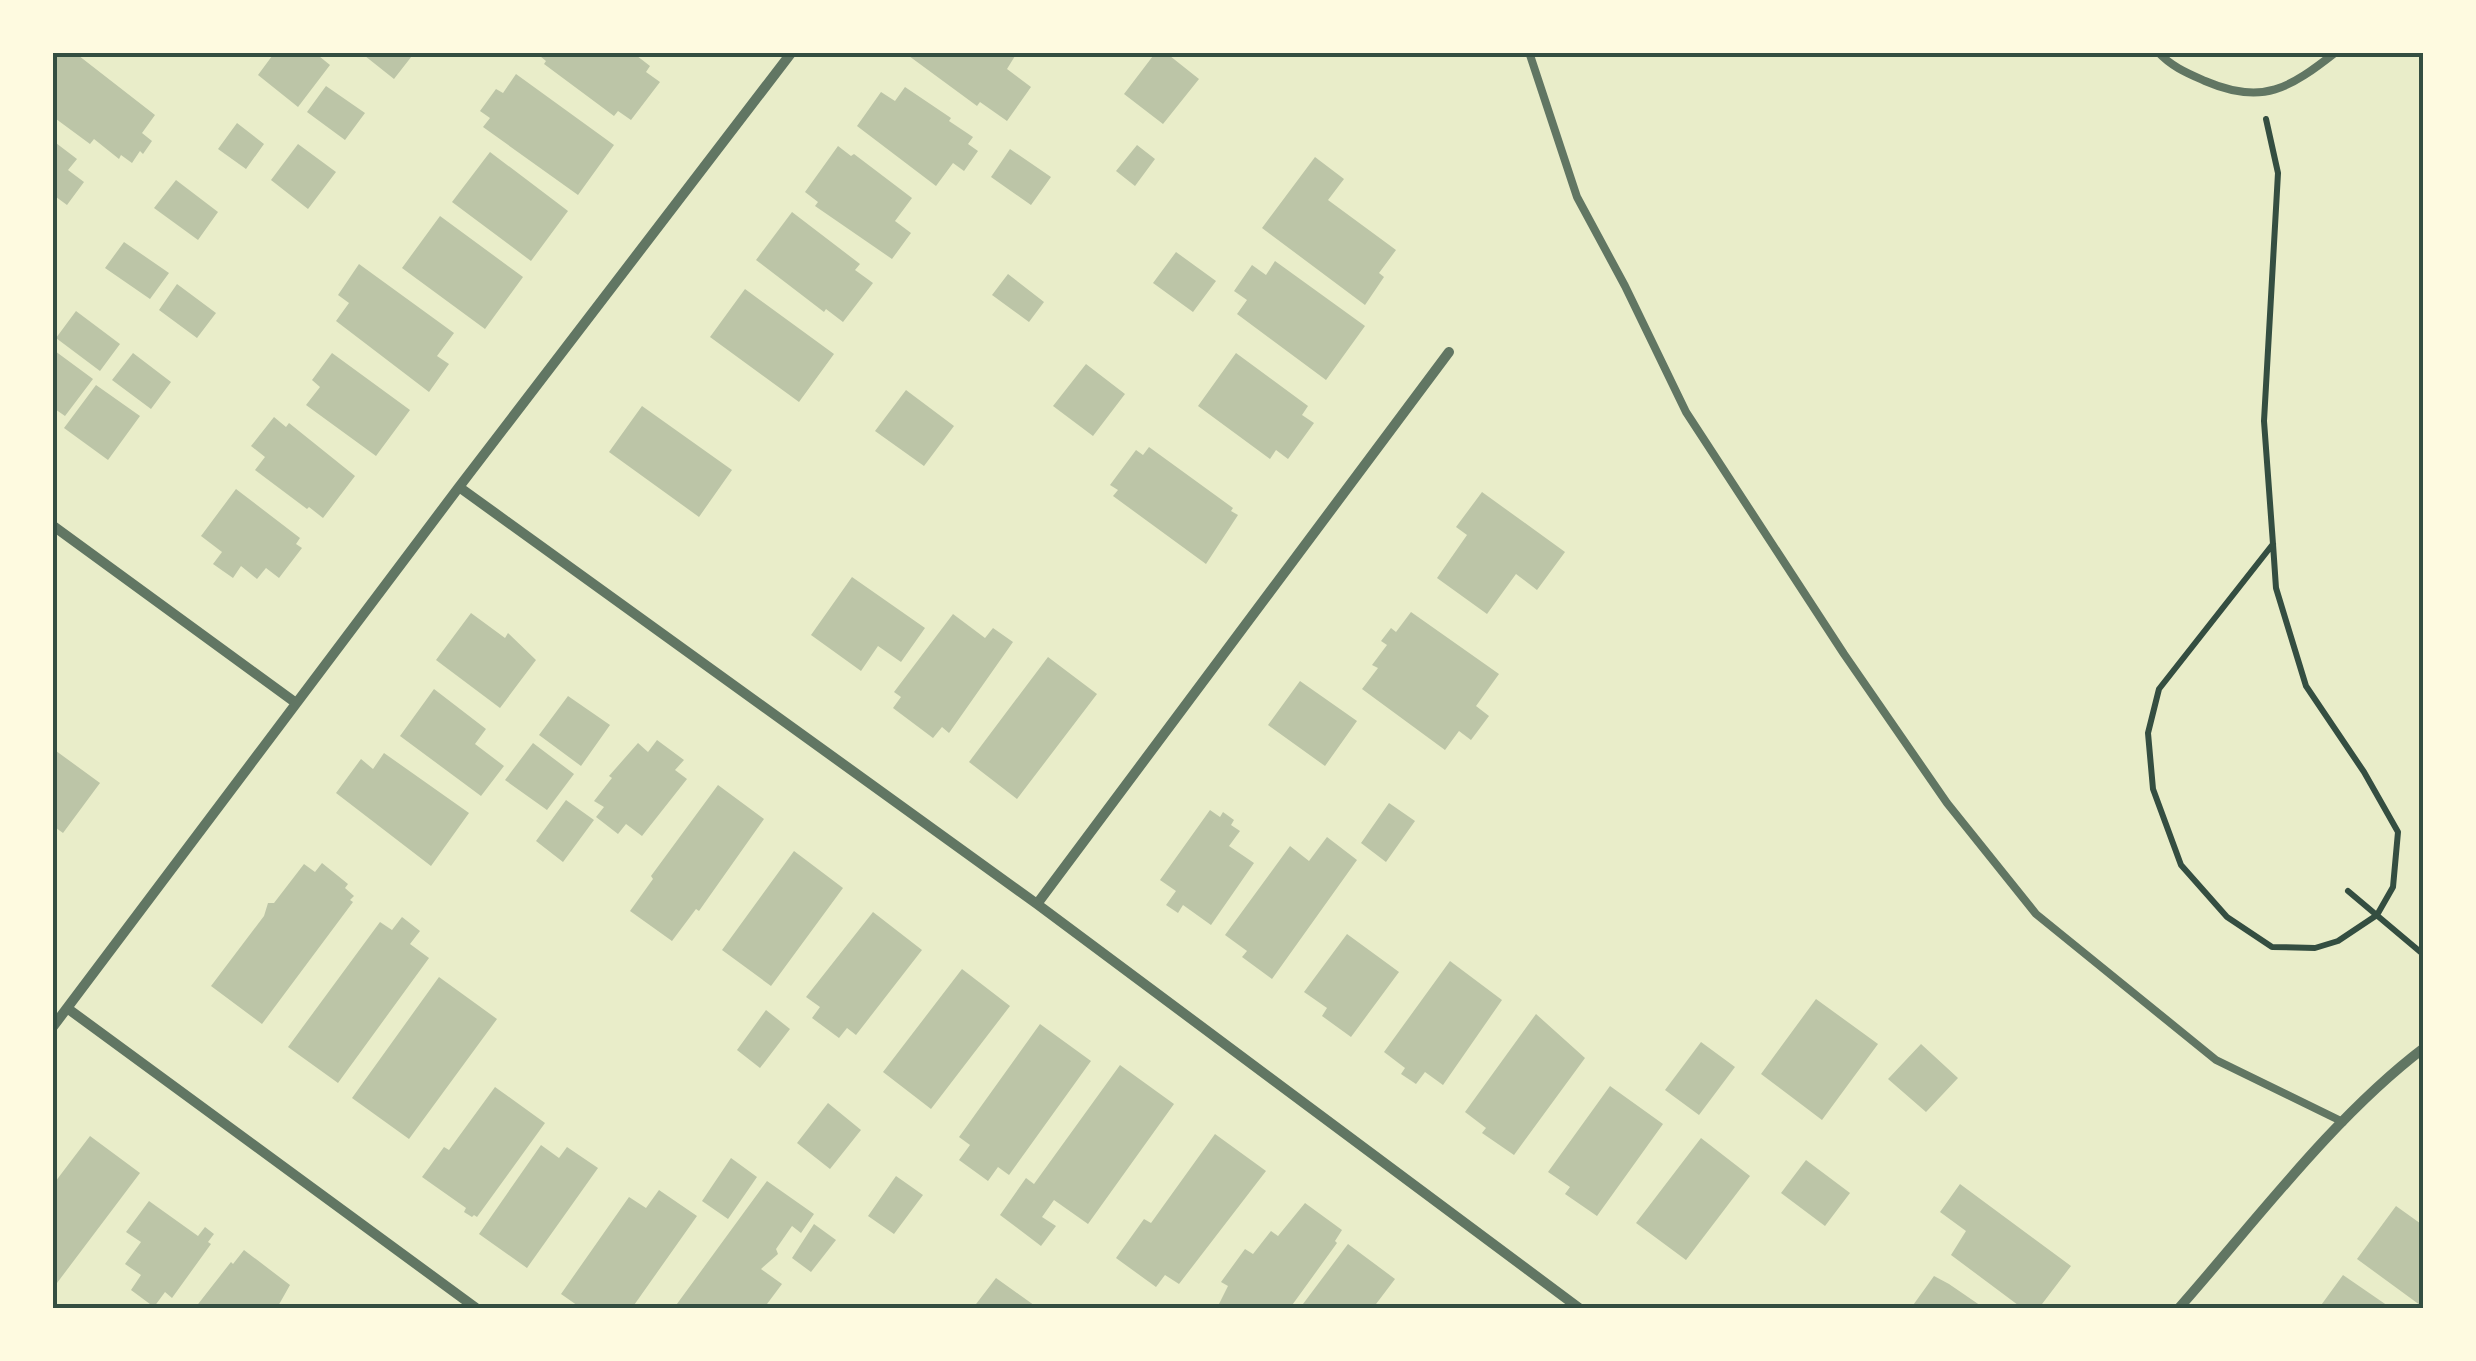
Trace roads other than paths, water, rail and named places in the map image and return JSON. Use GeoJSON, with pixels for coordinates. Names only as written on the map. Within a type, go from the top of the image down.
{"type":"FeatureCollection","features":[{"type":"Feature","properties":{"kind":"street"},"geometry":{"type":"LineString","coordinates":[[52,1028],[792,52]]}},
{"type":"Feature","properties":{"kind":"street"},"geometry":{"type":"LineString","coordinates":[[1037,904],[1450,352]]}},
{"type":"Feature","properties":{"kind":"street"},"geometry":{"type":"LineString","coordinates":[[459,487],[1037,904],[1579,1308]]}},
{"type":"Feature","properties":{"kind":"street"},"geometry":{"type":"LineString","coordinates":[[52,525],[296,703]]}},
{"type":"Feature","properties":{"kind":"street"},"geometry":{"type":"LineString","coordinates":[[67,1008],[476,1308]]}},
{"type":"Feature","properties":{"kind":"street"},"geometry":{"type":"LineString","coordinates":[[2179,1308],[2342,1122],[2389,1074],[2424,1048]]}},
{"type":"Feature","properties":{"kind":"lane"},"geometry":{"type":"LineString","coordinates":[[1529,52],[1577,197],[1686,412],[1947,803],[2036,914],[2201,1048],[2216,1060],[2342,1122]]}},
{"type":"Feature","properties":{"kind":"lane"},"geometry":{"type":"LineString","coordinates":[[2158,52],[2171,66],[2232,93],[2260,94],[2286,88],[2336,52]]}}]}
